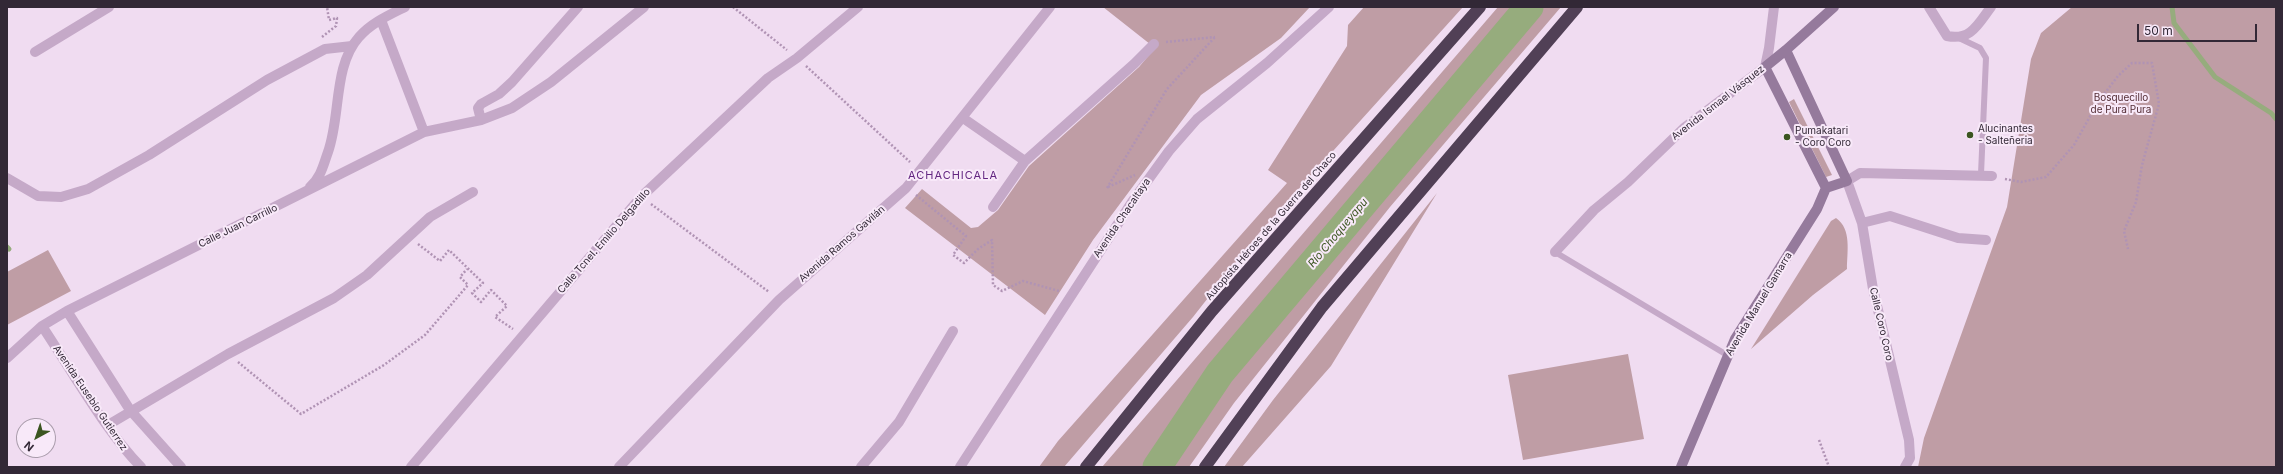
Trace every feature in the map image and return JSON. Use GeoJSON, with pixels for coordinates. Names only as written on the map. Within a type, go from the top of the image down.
{"type":"FeatureCollection","features":[{"type":"Feature","properties":{"kind":"highway","name":"Autopista Héroes de la Guerra del Chaco"},"geometry":{"type":"LineString","coordinates":[[1086,467],[1212,311],[1480,7]]}},
{"type":"Feature","properties":{"kind":"highway"},"geometry":{"type":"LineString","coordinates":[[1205,467],[1322,307],[1577,7]]}},
{"type":"Feature","properties":{"kind":"main road","name":"Avenida Ismael Vásquez"},"geometry":{"type":"LineString","coordinates":[[1765,66],[1786,50],[1834,7]]}},
{"type":"Feature","properties":{"kind":"main road","name":"Calle Coro Coro"},"geometry":{"type":"LineString","coordinates":[[1786,50],[1847,180]]}},
{"type":"Feature","properties":{"kind":"main road"},"geometry":{"type":"LineString","coordinates":[[1765,66],[1826,188],[1847,180]]}},
{"type":"Feature","properties":{"kind":"main road","name":"Avenida Manuel Gamarra"},"geometry":{"type":"LineString","coordinates":[[1681,467],[1727,355],[1817,209],[1826,188]]}},
{"type":"Feature","properties":{"kind":"street"},"geometry":{"type":"LineString","coordinates":[[36,52],[109,7]]}},
{"type":"Feature","properties":{"kind":"street"},"geometry":{"type":"LineString","coordinates":[[303,194],[319,178],[333,137],[344,63],[352,46],[367,30],[381,20],[405,7]]}},
{"type":"Feature","properties":{"kind":"street"},"geometry":{"type":"LineString","coordinates":[[481,120],[478,108],[481,104],[499,94],[512,82],[578,7]]}},
{"type":"Feature","properties":{"kind":"street","name":"Calle Juan Carrillo"},"geometry":{"type":"LineString","coordinates":[[7,358],[42,326],[67,311],[424,132],[481,120],[512,108],[551,82],[644,7]]}},
{"type":"Feature","properties":{"kind":"street","name":"Calle Tcnel. Emilio Delgadillo"},"geometry":{"type":"LineString","coordinates":[[411,467],[521,336],[641,197],[768,78],[797,58],[858,7]]}},
{"type":"Feature","properties":{"kind":"street","name":"Avenida Ramos Gavilán"},"geometry":{"type":"LineString","coordinates":[[619,467],[778,300],[906,188],[1050,7]]}},
{"type":"Feature","properties":{"kind":"street","name":"Avenida Chacaltaya"},"geometry":{"type":"LineString","coordinates":[[960,467],[1132,202],[1174,145],[1197,120],[1273,59],[1328,7]]}},
{"type":"Feature","properties":{"kind":"street"},"geometry":{"type":"LineString","coordinates":[[1765,66],[1769,48],[1774,7]]}},
{"type":"Feature","properties":{"kind":"street"},"geometry":{"type":"LineString","coordinates":[[1929,7],[1947,36],[1959,38],[1969,34],[1991,7]]}},
{"type":"Feature","properties":{"kind":"street"},"geometry":{"type":"LineString","coordinates":[[381,20],[424,132]]}},
{"type":"Feature","properties":{"kind":"street"},"geometry":{"type":"LineString","coordinates":[[993,207],[1026,161],[1134,64],[1154,44]]}},
{"type":"Feature","properties":{"kind":"street"},"geometry":{"type":"LineString","coordinates":[[7,178],[38,196],[61,197],[88,189],[129,167],[267,80],[325,49],[352,46]]}},
{"type":"Feature","properties":{"kind":"street","name":"Avenida Ismael Vásquez"},"geometry":{"type":"LineString","coordinates":[[1555,252],[1594,210],[1628,182],[1684,128],[1765,66]]}},
{"type":"Feature","properties":{"kind":"street"},"geometry":{"type":"LineString","coordinates":[[963,118],[1026,161]]}},
{"type":"Feature","properties":{"kind":"street"},"geometry":{"type":"LineString","coordinates":[[1847,180],[1860,172],[1981,174],[1992,176]]}},
{"type":"Feature","properties":{"kind":"street","name":"Calle Coro Coro"},"geometry":{"type":"LineString","coordinates":[[1847,180],[1862,223],[1873,289],[1909,440],[1910,458],[1905,467]]}},
{"type":"Feature","properties":{"kind":"street"},"geometry":{"type":"LineString","coordinates":[[108,425],[130,410],[228,354],[334,298],[367,275],[430,217],[473,192]]}},
{"type":"Feature","properties":{"kind":"street"},"geometry":{"type":"LineString","coordinates":[[1862,223],[1890,216],[1958,238],[1986,240]]}},
{"type":"Feature","properties":{"kind":"street"},"geometry":{"type":"LineString","coordinates":[[67,311],[130,410],[181,467]]}},
{"type":"Feature","properties":{"kind":"street","name":"Avenida Eusebio Gutierrez"},"geometry":{"type":"LineString","coordinates":[[42,326],[128,454],[141,467]]}},
{"type":"Feature","properties":{"kind":"street"},"geometry":{"type":"LineString","coordinates":[[861,467],[899,422],[953,331]]}},
{"type":"Feature","properties":{"kind":"lane"},"geometry":{"type":"LineString","coordinates":[[1959,38],[1980,48],[1986,58],[1981,174]]}},
{"type":"Feature","properties":{"kind":"lane"},"geometry":{"type":"LineString","coordinates":[[1555,252],[1727,355]]}},
{"type":"Feature","properties":{"kind":"path"},"geometry":{"type":"LineString","coordinates":[[325,49],[322,35],[336,26],[337,18],[329,20],[328,7]]}},
{"type":"Feature","properties":{"kind":"path"},"geometry":{"type":"LineString","coordinates":[[733,7],[797,58],[919,171]]}},
{"type":"Feature","properties":{"kind":"path"},"geometry":{"type":"LineString","coordinates":[[1107,188],[1168,89],[1215,37],[1154,44]]}},
{"type":"Feature","properties":{"kind":"path"},"geometry":{"type":"LineString","coordinates":[[1992,176],[2021,182],[2046,177],[2074,146],[2098,102],[2118,76],[2132,63],[2152,63],[2159,104],[2142,165],[2136,202],[2124,231],[2128,248]]}},
{"type":"Feature","properties":{"kind":"path"},"geometry":{"type":"LineString","coordinates":[[906,188],[966,236],[953,255],[964,263],[978,249],[992,240],[993,285],[1002,291],[1023,281],[1071,295]]}},
{"type":"Feature","properties":{"kind":"path"},"geometry":{"type":"LineString","coordinates":[[641,197],[778,300]]}},
{"type":"Feature","properties":{"kind":"path"},"geometry":{"type":"LineString","coordinates":[[409,236],[440,261],[449,250],[483,283],[472,293],[481,302],[491,290],[507,306],[496,317],[521,336]]}},
{"type":"Feature","properties":{"kind":"path"},"geometry":{"type":"LineString","coordinates":[[228,354],[301,414],[384,365],[425,335],[468,285],[460,277],[467,269]]}},
{"type":"Feature","properties":{"kind":"path"},"geometry":{"type":"LineString","coordinates":[[1819,440],[1829,467]]}},
{"type":"Feature","properties":{"kind":"green space"},"geometry":{"type":"Polygon","coordinates":[[[1103,7],[1310,7],[1281,38],[1201,95],[1093,240],[1045,315],[905,208],[922,189],[971,228],[978,227],[998,210],[1029,166],[1139,67],[1155,48],[1103,7]]]}},
{"type":"Feature","properties":{"kind":"green space"},"geometry":{"type":"Polygon","coordinates":[[[1364,7],[1463,7],[1259,233],[1193,317],[1064,467],[1039,467],[1058,441],[1287,183],[1268,170],[1347,46],[1348,25],[1364,7]]]}},
{"type":"Feature","properties":{"kind":"green space"},"geometry":{"type":"Polygon","coordinates":[[[1498,7],[1517,7],[1412,126],[1210,368],[1145,467],[1102,467],[1498,7]]]}},
{"type":"Feature","properties":{"kind":"green space"},"geometry":{"type":"Polygon","coordinates":[[[1543,7],[1561,7],[1390,207],[1234,403],[1189,467],[1171,467],[1228,382],[1543,7]]]}},
{"type":"Feature","properties":{"kind":"green space","name":"Bosquecillo de Pura Pura"},"geometry":{"type":"Polygon","coordinates":[[[2072,7],[2276,7],[2276,467],[1918,467],[1924,438],[2007,207],[2031,59],[2041,33],[2072,7]]]}},
{"type":"Feature","properties":{"kind":"green space"},"geometry":{"type":"Polygon","coordinates":[[[1794,99],[1832,175],[1826,177],[1789,102],[1794,99]]]}},
{"type":"Feature","properties":{"kind":"green space"},"geometry":{"type":"Polygon","coordinates":[[[1437,193],[1331,366],[1242,467],[1224,467],[1273,400],[1437,193]]]}},
{"type":"Feature","properties":{"kind":"green space"},"geometry":{"type":"Polygon","coordinates":[[[1836,218],[1841,223],[1847,234],[1847,269],[1813,295],[1751,349],[1831,221],[1836,218]]]}},
{"type":"Feature","properties":{"kind":"green space"},"geometry":{"type":"Polygon","coordinates":[[[48,250],[71,291],[7,325],[7,272],[48,250]]]}},
{"type":"Feature","properties":{"kind":"green space"},"geometry":{"type":"Polygon","coordinates":[[[1628,354],[1644,439],[1523,460],[1508,375],[1628,354]]]}},
{"type":"Feature","properties":{"kind":"waterway","name":"Río Choqueyapu"},"geometry":{"type":"LineString","coordinates":[[1157,467],[1220,373],[1529,7]]}},
{"type":"Feature","properties":{"kind":"waterway"},"geometry":{"type":"LineString","coordinates":[[2172,7],[2174,23],[2215,77],[2271,113],[2276,119]]}},
{"type":"Feature","properties":{"kind":"place","name":"Alucinantes - Salteñeria"},"geometry":{"type":"Point","coordinates":[1970,135]}},
{"type":"Feature","properties":{"kind":"place","name":"Pumakatari - Coro Coro"},"geometry":{"type":"Point","coordinates":[1787,137]}},
{"type":"Feature","properties":{"kind":"district","name":"ACHACHICALA"},"geometry":{"type":"Point","coordinates":[953,176]}}]}
